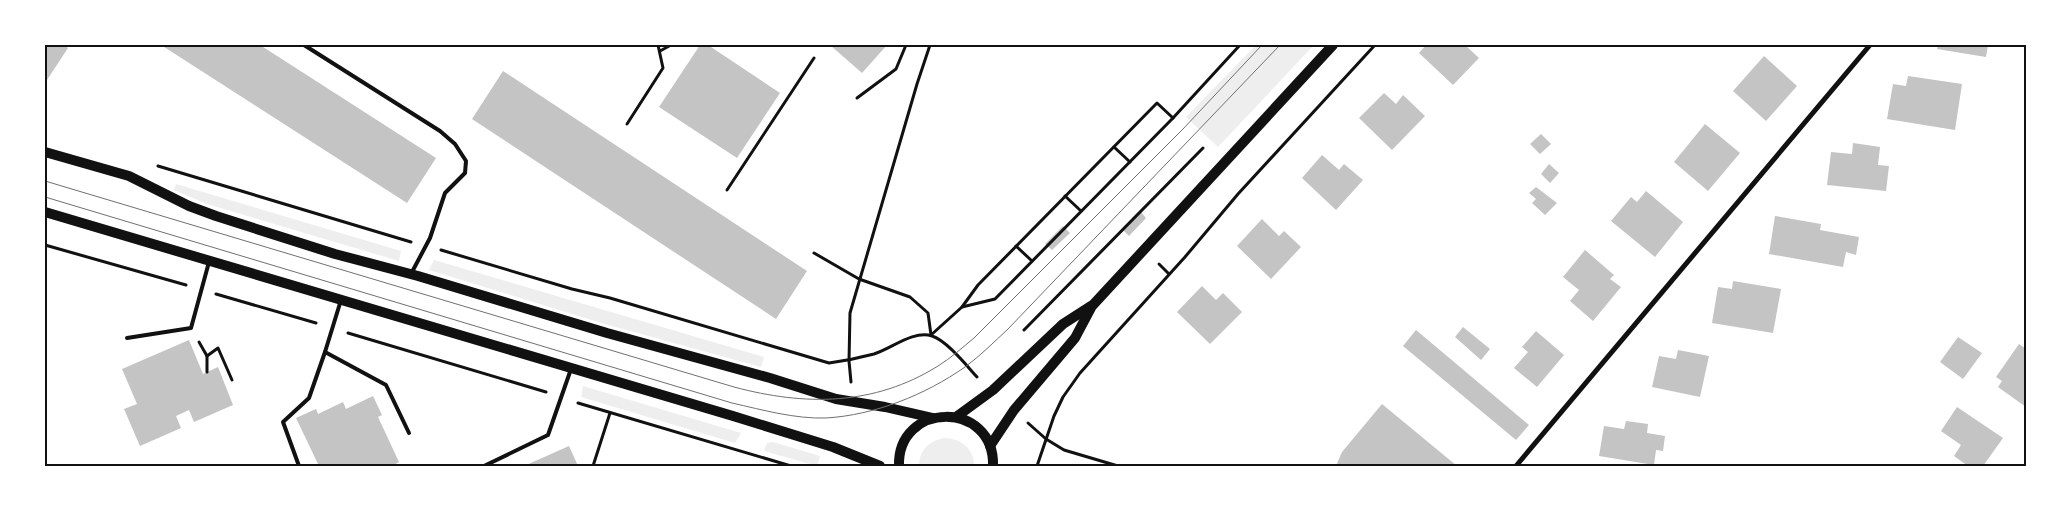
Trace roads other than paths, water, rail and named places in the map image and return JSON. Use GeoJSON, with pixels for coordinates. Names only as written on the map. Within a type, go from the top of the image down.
{"type":"FeatureCollection","features":[{"type":"Feature","properties":{"kind":"main road"},"geometry":{"type":"LineString","coordinates":[[990,446],[1014,410],[1075,338],[1092,306],[1333,45]]}},
{"type":"Feature","properties":{"kind":"main road"},"geometry":{"type":"LineString","coordinates":[[45,152],[129,176],[189,206],[335,254],[411,274],[607,333],[770,378],[836,399],[885,407],[933,418]]}},
{"type":"Feature","properties":{"kind":"main road"},"geometry":{"type":"LineString","coordinates":[[45,212],[824,444],[880,466]]}},
{"type":"Feature","properties":{"kind":"main road"},"geometry":{"type":"LineString","coordinates":[[956,417],[993,390],[1063,324],[1092,306]]}},
{"type":"Feature","properties":{"kind":"main road"},"geometry":{"type":"LineString","coordinates":[[899,466],[901,450],[910,433],[916,427],[933,418],[942,416],[956,417],[977,427],[990,446],[995,465]]}},
{"type":"Feature","properties":{"kind":"street"},"geometry":{"type":"LineString","coordinates":[[1516,466],[1870,45]]}},
{"type":"Feature","properties":{"kind":"lane"},"geometry":{"type":"LineString","coordinates":[[304,45],[440,131],[455,144],[466,161],[465,173],[445,193],[430,238],[411,274]]}},
{"type":"Feature","properties":{"kind":"lane"},"geometry":{"type":"LineString","coordinates":[[127,338],[191,328],[209,262]]}},
{"type":"Feature","properties":{"kind":"lane"},"geometry":{"type":"LineString","coordinates":[[299,466],[283,422],[309,398],[340,300]]}},
{"type":"Feature","properties":{"kind":"lane"},"geometry":{"type":"LineString","coordinates":[[325,352],[386,385],[409,433]]}},
{"type":"Feature","properties":{"kind":"lane"},"geometry":{"type":"LineString","coordinates":[[484,466],[548,435],[571,368]]}},
{"type":"Feature","properties":{"kind":"tram line"},"geometry":{"type":"LineString","coordinates":[[45,181],[734,387],[787,397],[839,399],[889,389],[914,379],[948,360],[974,338],[1183,129],[1262,45]]}},
{"type":"Feature","properties":{"kind":"tram line"},"geometry":{"type":"LineString","coordinates":[[45,197],[732,403],[779,414],[803,417],[826,418],[844,416],[881,408],[916,395],[950,377],[976,358],[1008,329],[1280,45]]}}]}
